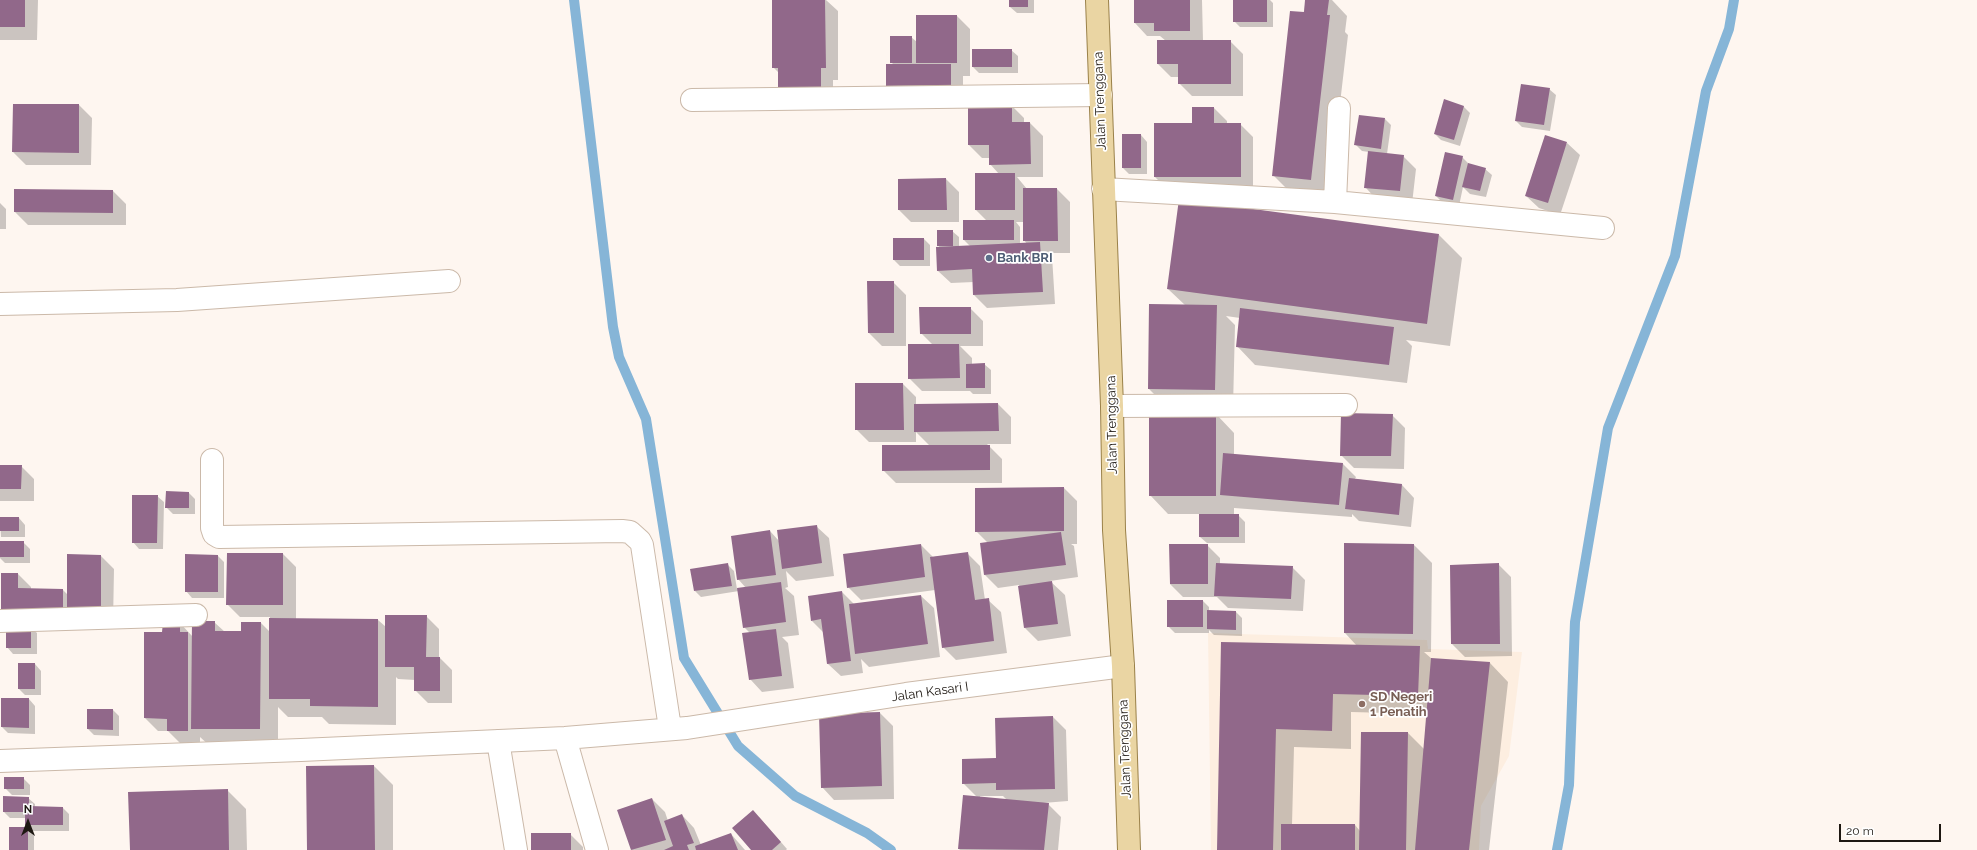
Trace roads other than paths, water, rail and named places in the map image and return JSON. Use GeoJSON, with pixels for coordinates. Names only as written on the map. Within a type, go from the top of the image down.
{"type":"FeatureCollection","features":[{"type":"Feature","properties":{"kind":"main road","name":"Jalan Trenggana"},"geometry":{"type":"LineString","coordinates":[[1097,0],[1112,406],[1114,530],[1123,666],[1129,850]]}},
{"type":"Feature","properties":{"kind":"street"},"geometry":{"type":"LineString","coordinates":[[692,100],[1101,95]]}},
{"type":"Feature","properties":{"kind":"street"},"geometry":{"type":"LineString","coordinates":[[1335,202],[1339,108]]}},
{"type":"Feature","properties":{"kind":"street"},"geometry":{"type":"LineString","coordinates":[[1103,189],[1335,202],[1603,228]]}},
{"type":"Feature","properties":{"kind":"street"},"geometry":{"type":"LineString","coordinates":[[0,304],[177,300],[449,281]]}},
{"type":"Feature","properties":{"kind":"street"},"geometry":{"type":"LineString","coordinates":[[1112,406],[1346,405]]}},
{"type":"Feature","properties":{"kind":"street"},"geometry":{"type":"LineString","coordinates":[[212,460],[212,528],[214,534],[219,537],[630,532],[640,541],[642,545],[678,728]]}},
{"type":"Feature","properties":{"kind":"street"},"geometry":{"type":"LineString","coordinates":[[0,621],[196,615]]}},
{"type":"Feature","properties":{"kind":"street","name":"Jalan Kasari I"},"geometry":{"type":"LineString","coordinates":[[0,761],[301,750],[565,738],[678,728],[906,694],[1123,666]]}},
{"type":"Feature","properties":{"kind":"street"},"geometry":{"type":"LineString","coordinates":[[565,738],[597,850]]}},
{"type":"Feature","properties":{"kind":"street"},"geometry":{"type":"LineString","coordinates":[[498,741],[516,850]]}},
{"type":"Feature","properties":{"kind":"waterway"},"geometry":{"type":"LineString","coordinates":[[574,0],[613,327],[619,357],[646,419],[684,658],[738,746],[795,796],[867,833],[891,850]]}},
{"type":"Feature","properties":{"kind":"waterway"},"geometry":{"type":"LineString","coordinates":[[1557,850],[1569,785],[1575,622],[1608,428],[1675,256],[1706,91],[1729,29],[1734,0]]}},
{"type":"Feature","properties":{"kind":"place","name":"Bank BRI"},"geometry":{"type":"Point","coordinates":[989,258]}},
{"type":"Feature","properties":{"kind":"place","name":"SD Negeri 1 Penatih"},"geometry":{"type":"Point","coordinates":[1362,704]}}]}
